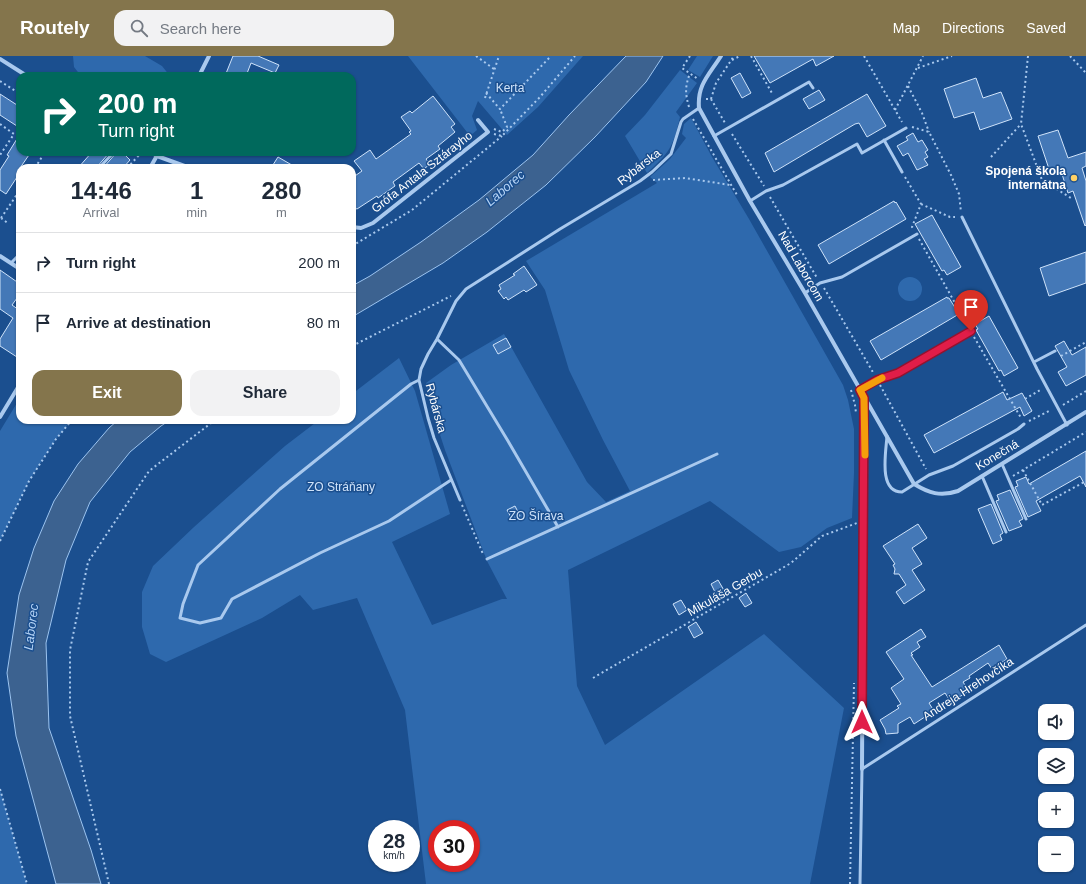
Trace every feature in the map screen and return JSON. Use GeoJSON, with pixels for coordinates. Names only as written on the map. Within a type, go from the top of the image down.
{"type":"FeatureCollection","features":[{"type":"Feature","properties":{"kind":"street"},"geometry":{"type":"LineString","coordinates":[[201,72],[209,56]]}},
{"type":"Feature","properties":{"kind":"street","name":"Nad Laborcom"},"geometry":{"type":"LineString","coordinates":[[721,56],[703,83],[698,98],[700,108],[750,201],[805,293],[914,484]]}},
{"type":"Feature","properties":{"kind":"street"},"geometry":{"type":"LineString","coordinates":[[0,59],[21,72]]}},
{"type":"Feature","properties":{"kind":"street","name":"Grófa Antala Sztárayho"},"geometry":{"type":"LineString","coordinates":[[356,227],[362,228],[373,223],[488,132],[478,120]]}},
{"type":"Feature","properties":{"kind":"street"},"geometry":{"type":"LineString","coordinates":[[163,156],[181,164]]}},
{"type":"Feature","properties":{"kind":"street"},"geometry":{"type":"LineString","coordinates":[[0,256],[16,266]]}},
{"type":"Feature","properties":{"kind":"street"},"geometry":{"type":"LineString","coordinates":[[0,417],[16,391]]}},
{"type":"Feature","properties":{"kind":"street"},"geometry":{"type":"LineString","coordinates":[[862,769],[864,398]]}},
{"type":"Feature","properties":{"kind":"street","name":"Konečná"},"geometry":{"type":"LineString","coordinates":[[914,484],[927,492],[947,495],[958,491],[1086,412]]}},
{"type":"Feature","properties":{"kind":"lane"},"geometry":{"type":"LineString","coordinates":[[714,136],[809,82],[813,88]]}},
{"type":"Feature","properties":{"kind":"lane","name":"Rybárska"},"geometry":{"type":"LineString","coordinates":[[460,500],[430,425],[419,380],[421,369],[428,354],[456,301],[466,289],[560,229],[640,181],[652,172],[671,154],[681,122],[700,108]]}},
{"type":"Feature","properties":{"kind":"lane"},"geometry":{"type":"LineString","coordinates":[[750,201],[766,191],[783,185],[857,144],[862,152],[906,128]]}},
{"type":"Feature","properties":{"kind":"lane"},"geometry":{"type":"LineString","coordinates":[[884,140],[902,172]]}},
{"type":"Feature","properties":{"kind":"lane"},"geometry":{"type":"LineString","coordinates":[[104,164],[110,156]]}},
{"type":"Feature","properties":{"kind":"lane"},"geometry":{"type":"LineString","coordinates":[[962,217],[1046,387],[1067,425]]}},
{"type":"Feature","properties":{"kind":"lane"},"geometry":{"type":"LineString","coordinates":[[805,293],[820,283],[842,277],[917,234]]}},
{"type":"Feature","properties":{"kind":"lane"},"geometry":{"type":"LineString","coordinates":[[11,263],[16,258]]}},
{"type":"Feature","properties":{"kind":"lane"},"geometry":{"type":"LineString","coordinates":[[860,390],[877,380],[898,373],[971,331]]}},
{"type":"Feature","properties":{"kind":"lane"},"geometry":{"type":"LineString","coordinates":[[437,339],[459,360],[558,527]]}},
{"type":"Feature","properties":{"kind":"lane"},"geometry":{"type":"LineString","coordinates":[[1034,362],[1055,351]]}},
{"type":"Feature","properties":{"kind":"lane"},"geometry":{"type":"LineString","coordinates":[[419,380],[411,384],[280,489],[198,564],[183,604],[180,618],[200,623],[221,618],[232,599],[320,553],[389,521],[451,480]]}},
{"type":"Feature","properties":{"kind":"lane"},"geometry":{"type":"LineString","coordinates":[[887,436],[885,477],[890,488],[898,492],[906,490],[929,474],[953,466],[1018,429],[1024,424]]}},
{"type":"Feature","properties":{"kind":"lane"},"geometry":{"type":"LineString","coordinates":[[486,559],[717,454]]}},
{"type":"Feature","properties":{"kind":"lane"},"geometry":{"type":"LineString","coordinates":[[1002,464],[1026,519]]}},
{"type":"Feature","properties":{"kind":"lane"},"geometry":{"type":"LineString","coordinates":[[982,476],[1006,532]]}},
{"type":"Feature","properties":{"kind":"lane","name":"Andreja Hrehovčíka"},"geometry":{"type":"LineString","coordinates":[[862,769],[1086,625]]}},
{"type":"Feature","properties":{"kind":"lane"},"geometry":{"type":"LineString","coordinates":[[860,884],[862,769]]}},
{"type":"Feature","properties":{"kind":"path"},"geometry":{"type":"LineString","coordinates":[[476,56],[494,69]]}},
{"type":"Feature","properties":{"kind":"path"},"geometry":{"type":"LineString","coordinates":[[485,98],[499,56]]}},
{"type":"Feature","properties":{"kind":"path"},"geometry":{"type":"LineString","coordinates":[[500,109],[551,56]]}},
{"type":"Feature","properties":{"kind":"path"},"geometry":{"type":"LineString","coordinates":[[356,244],[412,210],[502,136],[540,97],[575,56]]}},
{"type":"Feature","properties":{"kind":"path"},"geometry":{"type":"LineString","coordinates":[[689,56],[682,68],[703,83]]}},
{"type":"Feature","properties":{"kind":"path"},"geometry":{"type":"LineString","coordinates":[[711,99],[716,83],[734,56]]}},
{"type":"Feature","properties":{"kind":"path"},"geometry":{"type":"LineString","coordinates":[[731,61],[740,56]]}},
{"type":"Feature","properties":{"kind":"path"},"geometry":{"type":"LineString","coordinates":[[751,56],[776,101]]}},
{"type":"Feature","properties":{"kind":"path"},"geometry":{"type":"LineString","coordinates":[[864,56],[906,128],[912,127],[929,132]]}},
{"type":"Feature","properties":{"kind":"path"},"geometry":{"type":"LineString","coordinates":[[895,110],[923,56]]}},
{"type":"Feature","properties":{"kind":"path"},"geometry":{"type":"LineString","coordinates":[[918,68],[952,56]]}},
{"type":"Feature","properties":{"kind":"path"},"geometry":{"type":"LineString","coordinates":[[1028,56],[1021,124],[1042,180],[1071,198]]}},
{"type":"Feature","properties":{"kind":"path"},"geometry":{"type":"LineString","coordinates":[[1070,56],[1086,73]]}},
{"type":"Feature","properties":{"kind":"path"},"geometry":{"type":"LineString","coordinates":[[690,73],[685,86],[691,114],[739,199]]}},
{"type":"Feature","properties":{"kind":"path"},"geometry":{"type":"LineString","coordinates":[[0,81],[16,91]]}},
{"type":"Feature","properties":{"kind":"path"},"geometry":{"type":"LineString","coordinates":[[902,172],[921,204],[950,217],[962,217],[959,194],[952,175],[929,132],[922,113],[908,86]]}},
{"type":"Feature","properties":{"kind":"path"},"geometry":{"type":"LineString","coordinates":[[486,93],[500,109],[507,127],[502,132],[494,129],[488,132]]}},
{"type":"Feature","properties":{"kind":"path"},"geometry":{"type":"LineString","coordinates":[[0,124],[14,134],[0,155]]}},
{"type":"Feature","properties":{"kind":"path"},"geometry":{"type":"LineString","coordinates":[[991,157],[1021,124]]}},
{"type":"Feature","properties":{"kind":"path"},"geometry":{"type":"LineString","coordinates":[[488,132],[502,136]]}},
{"type":"Feature","properties":{"kind":"path"},"geometry":{"type":"LineString","coordinates":[[131,164],[138,156]]}},
{"type":"Feature","properties":{"kind":"path"},"geometry":{"type":"LineString","coordinates":[[640,181],[685,178],[731,185]]}},
{"type":"Feature","properties":{"kind":"path"},"geometry":{"type":"LineString","coordinates":[[9,224],[0,218],[16,196]]}},
{"type":"Feature","properties":{"kind":"path"},"geometry":{"type":"LineString","coordinates":[[921,204],[912,227],[1024,424]]}},
{"type":"Feature","properties":{"kind":"path"},"geometry":{"type":"LineString","coordinates":[[356,344],[452,296]]}},
{"type":"Feature","properties":{"kind":"path"},"geometry":{"type":"LineString","coordinates":[[849,383],[855,405],[856,420]]}},
{"type":"Feature","properties":{"kind":"path"},"geometry":{"type":"LineString","coordinates":[[1025,399],[1046,387]]}},
{"type":"Feature","properties":{"kind":"path"},"geometry":{"type":"LineString","coordinates":[[0,541],[29,481],[56,439],[69,424]]}},
{"type":"Feature","properties":{"kind":"path"},"geometry":{"type":"LineString","coordinates":[[109,884],[70,716],[70,650],[88,562],[149,471],[210,424]]}},
{"type":"Feature","properties":{"kind":"path"},"geometry":{"type":"LineString","coordinates":[[1008,478],[1086,432]]}},
{"type":"Feature","properties":{"kind":"path"},"geometry":{"type":"LineString","coordinates":[[1023,470],[1042,505],[1086,481]]}},
{"type":"Feature","properties":{"kind":"path"},"geometry":{"type":"LineString","coordinates":[[460,500],[486,559]]}},
{"type":"Feature","properties":{"kind":"path","name":"Mikuláša Gerbu"},"geometry":{"type":"LineString","coordinates":[[593,678],[791,563],[822,536],[864,520]]}},
{"type":"Feature","properties":{"kind":"path"},"geometry":{"type":"LineString","coordinates":[[856,531],[857,523]]}},
{"type":"Feature","properties":{"kind":"path"},"geometry":{"type":"LineString","coordinates":[[850,884],[854,682]]}},
{"type":"Feature","properties":{"kind":"path"},"geometry":{"type":"LineString","coordinates":[[0,789],[27,884]]}},
{"type":"Feature","properties":{"kind":"green space"},"geometry":{"type":"Polygon","coordinates":[[[73,56],[145,56],[162,66],[167,72],[78,72],[74,67],[73,56]]]}},
{"type":"Feature","properties":{"kind":"green space","name":"Kerta"},"geometry":{"type":"Polygon","coordinates":[[[408,56],[583,56],[538,107],[507,135],[478,101],[472,116],[477,130],[470,136],[408,56]]]}},
{"type":"Feature","properties":{"kind":"green space"},"geometry":{"type":"Polygon","coordinates":[[[697,56],[713,56],[700,77],[688,70],[697,56]]]}},
{"type":"Feature","properties":{"kind":"green space"},"geometry":{"type":"Polygon","coordinates":[[[680,70],[697,83],[676,112],[680,117],[670,148],[661,160],[647,173],[625,136],[645,115],[680,70]]]}},
{"type":"Feature","properties":{"kind":"green space"},"geometry":{"type":"Polygon","coordinates":[[[691,118],[843,385],[848,400],[854,429],[852,518],[827,528],[801,547],[779,552],[710,501],[568,570],[577,686],[605,745],[764,634],[844,708],[810,884],[426,884],[420,834],[420,820],[418,820],[405,710],[357,598],[313,610],[300,595],[262,618],[166,662],[150,654],[142,627],[142,592],[153,566],[194,527],[285,446],[314,424],[356,424],[356,391],[399,358],[415,391],[450,514],[392,542],[432,625],[502,599],[507,599],[487,561],[445,450],[431,407],[426,383],[451,365],[504,334],[587,482],[606,502],[630,491],[569,370],[545,290],[526,261],[657,183],[650,177],[670,159],[686,138],[682,134],[684,124],[691,118]]]}},
{"type":"Feature","properties":{"kind":"green space"},"geometry":{"type":"Polygon","coordinates":[[[910,277],[919,280],[922,289],[919,298],[910,301],[901,298],[898,289],[901,280],[910,277]]]}},
{"type":"Feature","properties":{"kind":"green space"},"geometry":{"type":"Polygon","coordinates":[[[16,405],[16,424],[69,424],[56,439],[29,481],[0,541],[0,431],[16,405]]]}},
{"type":"Feature","properties":{"kind":"green space"},"geometry":{"type":"Polygon","coordinates":[[[0,789],[27,884],[0,884],[0,789]]]}},
{"type":"Feature","properties":{"kind":"water","name":"Laborec"},"geometry":{"type":"Polygon","coordinates":[[[626,56],[663,56],[646,82],[595,137],[546,185],[487,232],[443,263],[356,315],[356,284],[421,242],[479,200],[533,155],[626,56]]]}},
{"type":"Feature","properties":{"kind":"water","name":"Laborec"},"geometry":{"type":"Polygon","coordinates":[[[114,424],[164,424],[130,452],[90,502],[66,560],[46,643],[49,728],[91,850],[101,884],[56,884],[16,736],[7,673],[19,595],[34,548],[54,501],[78,464],[114,424]]]}},
{"type":"Feature","properties":{"kind":"building"},"geometry":{"type":"Polygon","coordinates":[[[233,56],[258,56],[279,65],[276,72],[251,63],[248,72],[227,72],[233,56]]]}},
{"type":"Feature","properties":{"kind":"building"},"geometry":{"type":"Polygon","coordinates":[[[754,56],[834,56],[816,66],[813,59],[770,83],[754,56]]]}},
{"type":"Feature","properties":{"kind":"building"},"geometry":{"type":"Polygon","coordinates":[[[740,73],[751,93],[742,98],[731,78],[740,73]]]}},
{"type":"Feature","properties":{"kind":"building"},"geometry":{"type":"Polygon","coordinates":[[[976,78],[983,98],[1001,92],[1012,119],[980,130],[974,112],[954,118],[944,89],[976,78]]]}},
{"type":"Feature","properties":{"kind":"building"},"geometry":{"type":"Polygon","coordinates":[[[819,90],[825,100],[809,109],[803,99],[819,90]]]}},
{"type":"Feature","properties":{"kind":"building"},"geometry":{"type":"Polygon","coordinates":[[[0,94],[16,104],[16,125],[0,115],[0,94]]]}},
{"type":"Feature","properties":{"kind":"building"},"geometry":{"type":"Polygon","coordinates":[[[867,94],[886,126],[867,137],[859,123],[855,124],[774,172],[765,153],[867,94]]]}},
{"type":"Feature","properties":{"kind":"building"},"geometry":{"type":"Polygon","coordinates":[[[433,96],[455,124],[451,127],[455,132],[438,146],[440,149],[426,159],[430,164],[424,169],[419,163],[393,182],[395,186],[378,198],[377,196],[356,209],[356,175],[362,171],[354,161],[370,150],[376,159],[411,134],[409,132],[411,131],[401,117],[410,111],[412,113],[433,96]]]}},
{"type":"Feature","properties":{"kind":"building","name":"Spojená škola internátna"},"geometry":{"type":"Polygon","coordinates":[[[1058,130],[1068,158],[1086,152],[1086,166],[1082,168],[1086,181],[1085,226],[1073,191],[1068,193],[1061,171],[1051,175],[1038,136],[1058,130]]]}},
{"type":"Feature","properties":{"kind":"building"},"geometry":{"type":"Polygon","coordinates":[[[913,133],[918,142],[922,140],[928,150],[925,152],[928,157],[924,159],[928,165],[917,170],[908,153],[903,156],[897,146],[908,140],[906,137],[913,133]]]}},
{"type":"Feature","properties":{"kind":"building"},"geometry":{"type":"Polygon","coordinates":[[[16,140],[16,156],[28,156],[23,164],[16,164],[16,179],[6,194],[0,190],[0,170],[9,156],[7,155],[16,140]]]}},
{"type":"Feature","properties":{"kind":"building"},"geometry":{"type":"Polygon","coordinates":[[[88,156],[106,156],[100,164],[82,164],[88,156]]]}},
{"type":"Feature","properties":{"kind":"building"},"geometry":{"type":"Polygon","coordinates":[[[114,156],[126,156],[130,160],[126,164],[106,164],[114,156]]]}},
{"type":"Feature","properties":{"kind":"building"},"geometry":{"type":"Polygon","coordinates":[[[278,157],[290,164],[274,164],[278,157]]]}},
{"type":"Feature","properties":{"kind":"building"},"geometry":{"type":"Polygon","coordinates":[[[894,201],[906,219],[829,264],[818,245],[894,201]]]}},
{"type":"Feature","properties":{"kind":"building"},"geometry":{"type":"Polygon","coordinates":[[[932,215],[961,267],[947,275],[944,270],[942,271],[915,224],[932,215]]]}},
{"type":"Feature","properties":{"kind":"building"},"geometry":{"type":"Polygon","coordinates":[[[1086,252],[1086,283],[1049,296],[1040,268],[1086,252]]]}},
{"type":"Feature","properties":{"kind":"building"},"geometry":{"type":"Polygon","coordinates":[[[524,266],[537,285],[526,292],[524,290],[508,300],[506,297],[504,299],[498,291],[501,289],[499,285],[515,275],[513,274],[524,266]]]}},
{"type":"Feature","properties":{"kind":"building"},"geometry":{"type":"Polygon","coordinates":[[[0,270],[16,281],[16,300],[12,305],[16,308],[16,356],[0,346],[0,339],[13,318],[0,309],[0,270]]]}},
{"type":"Feature","properties":{"kind":"building"},"geometry":{"type":"Polygon","coordinates":[[[947,297],[959,314],[881,360],[870,341],[947,297]]]}},
{"type":"Feature","properties":{"kind":"building"},"geometry":{"type":"Polygon","coordinates":[[[989,316],[1018,368],[1004,376],[1001,370],[999,371],[976,330],[978,329],[975,324],[989,316]]]}},
{"type":"Feature","properties":{"kind":"building"},"geometry":{"type":"Polygon","coordinates":[[[506,338],[511,347],[498,354],[493,345],[506,338]]]}},
{"type":"Feature","properties":{"kind":"building"},"geometry":{"type":"Polygon","coordinates":[[[1064,341],[1072,355],[1086,347],[1086,375],[1066,386],[1058,372],[1067,367],[1055,346],[1064,341]]]}},
{"type":"Feature","properties":{"kind":"building"},"geometry":{"type":"Polygon","coordinates":[[[1003,392],[1007,400],[1022,393],[1032,411],[1024,416],[1020,407],[934,453],[924,435],[1003,392]]]}},
{"type":"Feature","properties":{"kind":"building"},"geometry":{"type":"Polygon","coordinates":[[[1086,451],[1086,487],[1080,476],[1036,501],[1041,511],[1028,517],[1015,487],[1018,486],[1016,481],[1026,477],[1029,484],[1086,451]]]}},
{"type":"Feature","properties":{"kind":"building"},"geometry":{"type":"Polygon","coordinates":[[[1010,490],[1023,519],[1019,521],[1022,526],[1009,531],[996,501],[999,500],[997,495],[1010,490]]]}},
{"type":"Feature","properties":{"kind":"building"},"geometry":{"type":"Polygon","coordinates":[[[991,504],[1003,533],[1000,535],[1002,540],[993,544],[978,509],[991,504]]]}},
{"type":"Feature","properties":{"kind":"building"},"geometry":{"type":"Polygon","coordinates":[[[515,506],[520,516],[512,519],[507,510],[515,506]]]}},
{"type":"Feature","properties":{"kind":"building"},"geometry":{"type":"Polygon","coordinates":[[[918,524],[927,538],[912,548],[922,564],[912,570],[925,590],[904,604],[896,592],[906,585],[899,574],[894,574],[895,569],[893,565],[895,564],[883,546],[918,524]]]}},
{"type":"Feature","properties":{"kind":"building"},"geometry":{"type":"Polygon","coordinates":[[[718,580],[725,592],[717,596],[711,584],[718,580]]]}},
{"type":"Feature","properties":{"kind":"building"},"geometry":{"type":"Polygon","coordinates":[[[746,593],[752,603],[745,607],[739,598],[746,593]]]}},
{"type":"Feature","properties":{"kind":"building"},"geometry":{"type":"Polygon","coordinates":[[[681,600],[687,610],[679,615],[673,604],[681,600]]]}},
{"type":"Feature","properties":{"kind":"building"},"geometry":{"type":"Polygon","coordinates":[[[696,622],[703,633],[694,638],[688,627],[696,622]]]}},
{"type":"Feature","properties":{"kind":"building"},"geometry":{"type":"Polygon","coordinates":[[[921,629],[926,637],[917,642],[920,647],[911,653],[913,655],[911,655],[932,687],[999,645],[1007,659],[992,669],[988,663],[969,676],[970,678],[963,682],[969,691],[951,702],[945,693],[929,703],[934,711],[914,724],[910,717],[898,724],[898,733],[886,734],[880,720],[899,708],[897,706],[901,704],[891,688],[904,679],[886,652],[921,629]]]}},
{"type":"Feature","properties":{"kind":"slow traffic"},"geometry":{"type":"LineString","coordinates":[[865,455],[864,398],[860,390],[882,378]]}},
{"type":"Feature","properties":{"kind":"place","name":"Spojená škola internátna"},"geometry":{"type":"Point","coordinates":[1074,178]}},
{"type":"Feature","properties":{"kind":"route"},"geometry":{"type":"LineString","coordinates":[[862,722],[865,478],[864,398],[860,390],[877,380],[898,373],[971,331]]}},
{"type":"Feature","properties":{"kind":"park label","name":"ZO Stráňany"},"geometry":{"type":"Point","coordinates":[341,487]}},
{"type":"Feature","properties":{"kind":"park label","name":"ZO Šírava"},"geometry":{"type":"Point","coordinates":[536,516]}}]}
